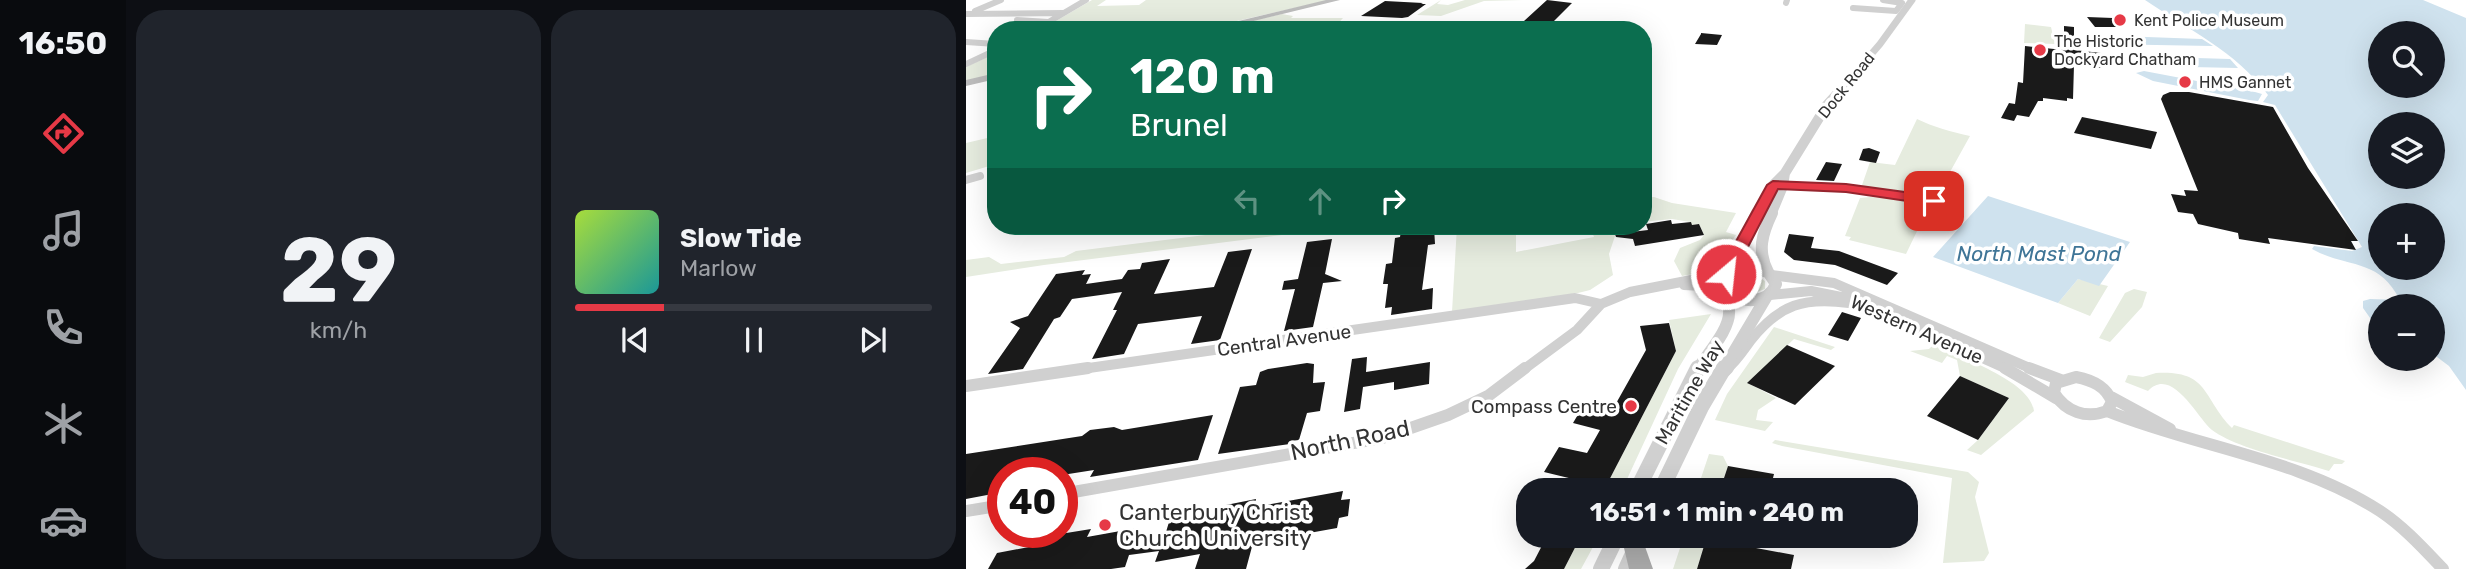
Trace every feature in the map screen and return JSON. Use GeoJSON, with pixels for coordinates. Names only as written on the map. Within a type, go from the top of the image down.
{"type":"FeatureCollection","features":[{"type":"Feature","properties":{"kind":"main road"},"geometry":{"type":"LineString","coordinates":[[1244,21],[1336,0]]}},
{"type":"Feature","properties":{"kind":"main road"},"geometry":{"type":"LineString","coordinates":[[966,83],[987,78]]}},
{"type":"Feature","properties":{"kind":"street"},"geometry":{"type":"LineString","coordinates":[[967,14],[1001,0]]}},
{"type":"Feature","properties":{"kind":"street"},"geometry":{"type":"LineString","coordinates":[[1050,21],[1086,0]]}},
{"type":"Feature","properties":{"kind":"street"},"geometry":{"type":"LineString","coordinates":[[1853,8],[1898,10],[1902,2],[1883,0]]}},
{"type":"Feature","properties":{"kind":"street","name":"Dock Road"},"geometry":{"type":"LineString","coordinates":[[1769,295],[1776,286],[1761,262],[1759,250],[1785,173],[1827,105],[1880,44],[1912,0]]}},
{"type":"Feature","properties":{"kind":"street"},"geometry":{"type":"LineString","coordinates":[[967,14],[1063,13]]}},
{"type":"Feature","properties":{"kind":"street"},"geometry":{"type":"LineString","coordinates":[[967,14],[1038,21]]}},
{"type":"Feature","properties":{"kind":"street"},"geometry":{"type":"LineString","coordinates":[[966,42],[987,43]]}},
{"type":"Feature","properties":{"kind":"street"},"geometry":{"type":"LineString","coordinates":[[966,64],[987,54]]}},
{"type":"Feature","properties":{"kind":"street"},"geometry":{"type":"LineString","coordinates":[[966,180],[980,176]]}},
{"type":"Feature","properties":{"kind":"street"},"geometry":{"type":"LineString","coordinates":[[1728,273],[1756,213],[1779,188],[1809,186],[1856,189],[1934,201]]}},
{"type":"Feature","properties":{"kind":"street"},"geometry":{"type":"LineString","coordinates":[[1601,304],[1630,292],[1746,268],[1770,274]]}},
{"type":"Feature","properties":{"kind":"street","name":"Maritime Way"},"geometry":{"type":"LineString","coordinates":[[1643,478],[1692,379],[1727,324],[1730,314],[1721,281],[1728,273]]}},
{"type":"Feature","properties":{"kind":"street","name":"Western Avenue"},"geometry":{"type":"LineString","coordinates":[[1770,274],[1834,283],[2061,380],[2076,377],[2092,381],[2111,397],[2182,437]]}},
{"type":"Feature","properties":{"kind":"street"},"geometry":{"type":"LineString","coordinates":[[1675,284],[1700,286],[1744,301],[1769,295]]}},
{"type":"Feature","properties":{"kind":"street","name":"Western Avenue"},"geometry":{"type":"LineString","coordinates":[[1769,295],[1799,290],[1835,294],[1877,310],[2017,374],[2077,413],[2094,415],[2108,411],[2182,437]]}},
{"type":"Feature","properties":{"kind":"street","name":"Maritime Way"},"geometry":{"type":"LineString","coordinates":[[1667,478],[1718,376],[1769,295]]}},
{"type":"Feature","properties":{"kind":"street","name":"Central Avenue"},"geometry":{"type":"LineString","coordinates":[[966,386],[1575,298],[1601,304]]}},
{"type":"Feature","properties":{"kind":"street"},"geometry":{"type":"LineString","coordinates":[[1718,376],[1731,366],[1772,316],[1788,306],[1822,300],[1877,310]]}},
{"type":"Feature","properties":{"kind":"street","name":"North Road"},"geometry":{"type":"LineString","coordinates":[[1078,491],[1382,438],[1437,419],[1488,396],[1510,381],[1577,330],[1601,304]]}},
{"type":"Feature","properties":{"kind":"street"},"geometry":{"type":"LineString","coordinates":[[2056,398],[2054,387],[2061,380]]}},
{"type":"Feature","properties":{"kind":"street"},"geometry":{"type":"LineString","coordinates":[[2108,411],[2111,397]]}},
{"type":"Feature","properties":{"kind":"street"},"geometry":{"type":"LineString","coordinates":[[2182,437],[2285,465],[2336,484],[2402,527],[2442,569]]}},
{"type":"Feature","properties":{"kind":"street"},"geometry":{"type":"LineString","coordinates":[[966,511],[987,508]]}},
{"type":"Feature","properties":{"kind":"street"},"geometry":{"type":"LineString","coordinates":[[1601,569],[1632,551]]}},
{"type":"Feature","properties":{"kind":"shaded area"},"geometry":{"type":"Polygon","coordinates":[[[1092,0],[1106,0],[1097,6],[1139,5],[1146,0],[1330,0],[1237,21],[1056,21],[1092,0]]]}},
{"type":"Feature","properties":{"kind":"shaded area"},"geometry":{"type":"Polygon","coordinates":[[[1441,0],[1437,4],[1448,5],[1465,0],[1523,0],[1484,1],[1441,16],[1417,15],[1441,0]]]}},
{"type":"Feature","properties":{"kind":"shaded area"},"geometry":{"type":"Polygon","coordinates":[[[1282,14],[1293,16],[1291,18],[1343,18],[1340,21],[1252,21],[1282,14]]]}},
{"type":"Feature","properties":{"kind":"shaded area"},"geometry":{"type":"Polygon","coordinates":[[[2025,24],[2051,27],[2055,44],[2024,43],[2025,24]]]}},
{"type":"Feature","properties":{"kind":"shaded area"},"geometry":{"type":"Polygon","coordinates":[[[987,57],[987,76],[966,81],[966,67],[987,57]]]}},
{"type":"Feature","properties":{"kind":"shaded area"},"geometry":{"type":"Polygon","coordinates":[[[1917,119],[1970,136],[1935,199],[1861,188],[1870,162],[1895,165],[1917,119]]]}},
{"type":"Feature","properties":{"kind":"shaded area"},"geometry":{"type":"Polygon","coordinates":[[[987,138],[987,167],[966,173],[966,143],[987,138]]]}},
{"type":"Feature","properties":{"kind":"shaded area"},"geometry":{"type":"Polygon","coordinates":[[[1652,197],[1736,213],[1726,232],[1736,235],[1712,268],[1682,276],[1674,261],[1680,248],[1700,240],[1704,235],[1699,224],[1692,225],[1690,222],[1672,219],[1652,221],[1652,197]]]}},
{"type":"Feature","properties":{"kind":"shaded area"},"geometry":{"type":"Polygon","coordinates":[[[1860,198],[1932,200],[1906,254],[1849,240],[1851,237],[1845,236],[1860,198]]]}},
{"type":"Feature","properties":{"kind":"shaded area"},"geometry":{"type":"Polygon","coordinates":[[[1205,235],[1282,235],[966,277],[966,260],[989,257],[1001,264],[1064,257],[1076,251],[1205,235]]]}},
{"type":"Feature","properties":{"kind":"shaded area"},"geometry":{"type":"Polygon","coordinates":[[[1456,235],[1516,235],[1516,252],[1594,237],[1593,235],[1617,235],[1609,254],[1613,275],[1590,290],[1452,312],[1456,235]]]}},
{"type":"Feature","properties":{"kind":"shaded area"},"geometry":{"type":"Polygon","coordinates":[[[1744,274],[1755,275],[1765,281],[1765,289],[1751,294],[1735,290],[1731,285],[1732,280],[1744,274]]]}},
{"type":"Feature","properties":{"kind":"shaded area"},"geometry":{"type":"Polygon","coordinates":[[[2078,279],[2108,286],[2090,316],[2058,303],[2078,279]]]}},
{"type":"Feature","properties":{"kind":"shaded area"},"geometry":{"type":"Polygon","coordinates":[[[2134,289],[2147,292],[2142,307],[2110,342],[2099,338],[2125,293],[2134,289]]]}},
{"type":"Feature","properties":{"kind":"shaded area"},"geometry":{"type":"Polygon","coordinates":[[[1711,314],[1678,369],[1628,478],[1610,478],[1676,351],[1669,320],[1711,314]]]}},
{"type":"Feature","properties":{"kind":"shaded area"},"geometry":{"type":"Polygon","coordinates":[[[1774,327],[1835,347],[1831,350],[1794,339],[1748,383],[1776,398],[1758,410],[1756,420],[1773,422],[1765,431],[1715,420],[1727,394],[1774,327]]]}},
{"type":"Feature","properties":{"kind":"shaded area"},"geometry":{"type":"Polygon","coordinates":[[[1933,345],[2007,380],[2030,400],[2034,411],[1981,455],[1967,450],[1978,440],[2009,398],[1960,376],[1957,360],[1947,356],[1942,363],[1910,351],[1929,349],[1933,345]]]}},
{"type":"Feature","properties":{"kind":"shaded area"},"geometry":{"type":"Polygon","coordinates":[[[2156,373],[2174,373],[2196,381],[2232,428],[2234,425],[2345,461],[2342,464],[2334,464],[2329,471],[2252,449],[2212,430],[2175,389],[2157,385],[2148,391],[2125,382],[2128,375],[2143,377],[2156,373]]]}},
{"type":"Feature","properties":{"kind":"shaded area"},"geometry":{"type":"Polygon","coordinates":[[[1775,440],[1968,472],[1979,482],[1975,497],[1989,553],[1984,561],[1943,563],[1952,478],[1782,446],[1772,443],[1775,440]]]}},
{"type":"Feature","properties":{"kind":"shaded area"},"geometry":{"type":"Polygon","coordinates":[[[1709,454],[1723,456],[1728,466],[1724,478],[1701,478],[1709,454]]]}},
{"type":"Feature","properties":{"kind":"shaded area"},"geometry":{"type":"Polygon","coordinates":[[[1575,548],[1592,548],[1581,569],[1564,569],[1575,548]]]}},
{"type":"Feature","properties":{"kind":"shaded area"},"geometry":{"type":"Polygon","coordinates":[[[1680,548],[1703,548],[1697,569],[1673,569],[1680,548]]]}},
{"type":"Feature","properties":{"kind":"water"},"geometry":{"type":"Polygon","coordinates":[[[2145,0],[2423,0],[2466,18],[2466,390],[2445,363],[2445,294],[2396,294],[2385,280],[2445,280],[2445,203],[2368,203],[2368,269],[2312,249],[2314,246],[2352,251],[2362,247],[2275,105],[2263,102],[2268,95],[2241,66],[2210,42],[2145,0]]]}},
{"type":"Feature","properties":{"kind":"water"},"geometry":{"type":"Polygon","coordinates":[[[2091,35],[2202,39],[2213,46],[2099,44],[2092,43],[2085,37],[2091,35]]]}},
{"type":"Feature","properties":{"kind":"water"},"geometry":{"type":"Polygon","coordinates":[[[2130,56],[2230,59],[2238,68],[2143,66],[2124,59],[2130,56]]]}},
{"type":"Feature","properties":{"kind":"water"},"geometry":{"type":"Polygon","coordinates":[[[2144,71],[2262,94],[2258,101],[2249,100],[2153,81],[2136,73],[2144,71]]]}},
{"type":"Feature","properties":{"kind":"water","name":"North Mast Pond"},"geometry":{"type":"Polygon","coordinates":[[[1988,196],[2130,242],[2099,286],[2078,279],[2058,303],[1933,257],[1988,196]]]}},
{"type":"Feature","properties":{"kind":"water"},"geometry":{"type":"Polygon","coordinates":[[[2368,300],[2368,315],[2363,308],[2363,301],[2368,300]]]}},
{"type":"Feature","properties":{"kind":"building"},"geometry":{"type":"Polygon","coordinates":[[[1547,0],[1572,3],[1554,21],[1524,21],[1547,0]]]}},
{"type":"Feature","properties":{"kind":"building"},"geometry":{"type":"Polygon","coordinates":[[[1385,1],[1426,4],[1408,17],[1361,16],[1385,1]]]}},
{"type":"Feature","properties":{"kind":"building"},"geometry":{"type":"Polygon","coordinates":[[[2087,17],[2113,18],[2124,27],[2095,27],[2087,17]]]}},
{"type":"Feature","properties":{"kind":"building"},"geometry":{"type":"Polygon","coordinates":[[[2064,26],[2074,27],[2074,50],[2101,53],[2102,68],[2074,65],[2073,99],[2067,98],[2067,101],[2043,98],[2043,101],[2038,101],[2029,117],[2017,115],[2014,121],[2001,118],[2009,103],[2015,104],[2018,82],[2023,83],[2025,46],[2064,50],[2064,26]]]}},
{"type":"Feature","properties":{"kind":"building"},"geometry":{"type":"Polygon","coordinates":[[[1701,33],[1722,35],[1717,45],[1695,44],[1701,33]]]}},
{"type":"Feature","properties":{"kind":"building"},"geometry":{"type":"Polygon","coordinates":[[[2170,92],[2189,92],[2273,107],[2308,168],[2358,241],[2351,241],[2356,250],[2268,238],[2270,244],[2239,239],[2238,233],[2198,224],[2193,214],[2178,212],[2171,194],[2186,196],[2184,190],[2198,191],[2161,99],[2170,92]]]}},
{"type":"Feature","properties":{"kind":"building"},"geometry":{"type":"Polygon","coordinates":[[[2082,117],[2157,132],[2151,149],[2074,133],[2082,117]]]}},
{"type":"Feature","properties":{"kind":"building"},"geometry":{"type":"Polygon","coordinates":[[[1863,149],[1880,152],[1876,163],[1859,160],[1863,149]]]}},
{"type":"Feature","properties":{"kind":"building"},"geometry":{"type":"Polygon","coordinates":[[[1826,162],[1842,164],[1834,181],[1816,180],[1826,162]]]}},
{"type":"Feature","properties":{"kind":"building"},"geometry":{"type":"Polygon","coordinates":[[[1671,220],[1672,224],[1691,222],[1692,225],[1699,224],[1704,235],[1635,246],[1633,239],[1616,237],[1615,235],[1652,235],[1652,223],[1671,220]]]}},
{"type":"Feature","properties":{"kind":"building"},"geometry":{"type":"Polygon","coordinates":[[[1789,234],[1814,237],[1811,248],[1839,251],[1898,273],[1887,285],[1835,265],[1794,260],[1784,252],[1789,234]]]}},
{"type":"Feature","properties":{"kind":"building"},"geometry":{"type":"Polygon","coordinates":[[[1434,235],[1435,244],[1428,245],[1422,290],[1433,288],[1432,309],[1391,315],[1392,307],[1385,308],[1388,284],[1383,284],[1386,264],[1392,263],[1395,238],[1434,235]]]}},
{"type":"Feature","properties":{"kind":"building"},"geometry":{"type":"Polygon","coordinates":[[[1332,239],[1325,274],[1342,281],[1323,283],[1313,327],[1284,331],[1295,289],[1282,290],[1284,281],[1298,279],[1307,242],[1332,239]]]}},
{"type":"Feature","properties":{"kind":"building"},"geometry":{"type":"Polygon","coordinates":[[[1252,249],[1220,340],[1191,344],[1202,316],[1138,324],[1124,354],[1092,359],[1117,310],[1113,310],[1122,292],[1072,299],[1060,317],[1054,319],[1023,369],[988,374],[1020,328],[1010,322],[1028,316],[1056,274],[1085,270],[1082,275],[1091,274],[1086,284],[1122,279],[1128,270],[1140,269],[1142,263],[1170,259],[1154,294],[1214,287],[1228,252],[1252,249]]]}},
{"type":"Feature","properties":{"kind":"building"},"geometry":{"type":"Polygon","coordinates":[[[1842,312],[1861,318],[1848,341],[1828,335],[1842,312]]]}},
{"type":"Feature","properties":{"kind":"building","name":"Compass Centre"},"geometry":{"type":"Polygon","coordinates":[[[1669,323],[1676,351],[1610,478],[1569,478],[1544,472],[1559,447],[1587,453],[1600,430],[1573,423],[1586,401],[1614,407],[1646,350],[1640,326],[1669,323]]]}},
{"type":"Feature","properties":{"kind":"building"},"geometry":{"type":"Polygon","coordinates":[[[1787,345],[1835,366],[1795,405],[1747,383],[1787,345]]]}},
{"type":"Feature","properties":{"kind":"building"},"geometry":{"type":"Polygon","coordinates":[[[1367,357],[1366,372],[1430,362],[1429,384],[1394,390],[1394,382],[1363,387],[1360,409],[1344,412],[1352,359],[1367,357]]]}},
{"type":"Feature","properties":{"kind":"building"},"geometry":{"type":"Polygon","coordinates":[[[1314,364],[1313,383],[1325,382],[1320,411],[1307,413],[1299,440],[1290,441],[1290,444],[1218,454],[1240,387],[1256,385],[1260,372],[1268,369],[1314,364]]]}},
{"type":"Feature","properties":{"kind":"building"},"geometry":{"type":"Polygon","coordinates":[[[1960,376],[2009,398],[1978,440],[1927,416],[1960,376]]]}},
{"type":"Feature","properties":{"kind":"building"},"geometry":{"type":"Polygon","coordinates":[[[1213,415],[1198,460],[1090,477],[1094,470],[1078,472],[1078,457],[987,457],[987,495],[966,499],[966,454],[1082,436],[1090,430],[1114,427],[1122,430],[1213,415]]]}},
{"type":"Feature","properties":{"kind":"building"},"geometry":{"type":"Polygon","coordinates":[[[1728,466],[1774,474],[1773,478],[1724,478],[1728,466]]]}},
{"type":"Feature","properties":{"kind":"building"},"geometry":{"type":"Polygon","coordinates":[[[1343,491],[1341,500],[1350,499],[1348,516],[1339,518],[1337,528],[1253,543],[1246,569],[1195,569],[1200,554],[1155,562],[1159,551],[1129,555],[1125,567],[1111,569],[988,569],[997,553],[1024,548],[1078,548],[1078,531],[1091,529],[1087,537],[1137,528],[1134,538],[1166,532],[1169,522],[1219,513],[1221,506],[1256,499],[1255,507],[1343,491]]]}},
{"type":"Feature","properties":{"kind":"building"},"geometry":{"type":"Polygon","coordinates":[[[1541,548],[1575,548],[1564,569],[1525,569],[1534,561],[1541,548]]]}},
{"type":"Feature","properties":{"kind":"building"},"geometry":{"type":"Polygon","coordinates":[[[1703,548],[1756,548],[1794,555],[1791,569],[1697,569],[1703,548]]]}},
{"type":"Feature","properties":{"kind":"place","name":"Kent Police Museum"},"geometry":{"type":"Point","coordinates":[2120,20]}},
{"type":"Feature","properties":{"kind":"place","name":"The Historic Dockyard Chatham"},"geometry":{"type":"Point","coordinates":[2040,50]}},
{"type":"Feature","properties":{"kind":"place","name":"HMS Gannet"},"geometry":{"type":"Point","coordinates":[2185,82]}},
{"type":"Feature","properties":{"kind":"place","name":"Compass Centre"},"geometry":{"type":"Point","coordinates":[1631,406]}},
{"type":"Feature","properties":{"kind":"place","name":"Canterbury Christ Church University"},"geometry":{"type":"Point","coordinates":[1105,525]}},
{"type":"Feature","properties":{"kind":"route"},"geometry":{"type":"LineString","coordinates":[[1726,274],[1773,185],[1846,188],[1934,201]]}}]}
